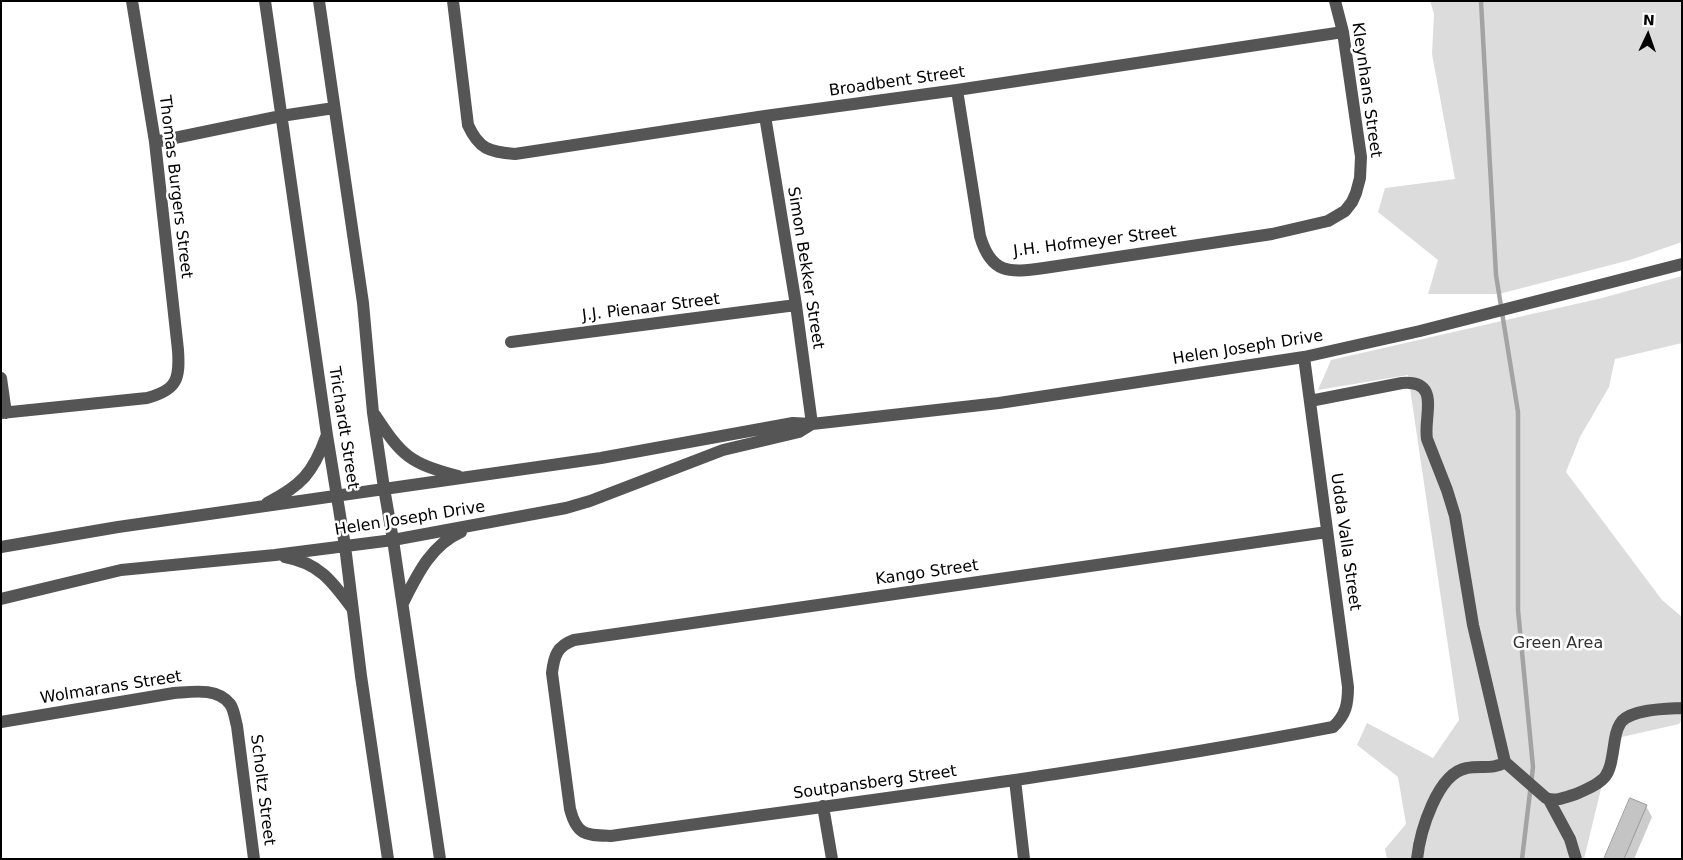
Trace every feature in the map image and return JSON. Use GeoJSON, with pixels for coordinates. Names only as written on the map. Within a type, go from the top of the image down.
{"type":"FeatureCollection","features":[{"type":"Feature","properties":{"kind":"street","name":"Thomas Burgers Street"},"geometry":{"type":"LineString","coordinates":[[4,413],[147,398],[161,394],[171,388],[176,378],[179,364],[178,350],[155,142],[132,1]]}},
{"type":"Feature","properties":{"kind":"street","name":"Trichardt Street"},"geometry":{"type":"LineString","coordinates":[[264,1],[336,496],[345,546],[361,676],[388,859]]}},
{"type":"Feature","properties":{"kind":"street","name":"Trichardt Street"},"geometry":{"type":"LineString","coordinates":[[319,1],[361,293],[384,488],[403,603],[440,859]]}},
{"type":"Feature","properties":{"kind":"street","name":"Broadbent Street"},"geometry":{"type":"LineString","coordinates":[[453,1],[468,125],[474,138],[483,147],[495,153],[514,154],[1343,32]]}},
{"type":"Feature","properties":{"kind":"street","name":"Kleynhans Street"},"geometry":{"type":"LineString","coordinates":[[1335,1],[1343,32],[1361,157],[1360,178],[1356,193],[1345,211]]}},
{"type":"Feature","properties":{"kind":"street","name":"J.H. Hofmeyer Street"},"geometry":{"type":"LineString","coordinates":[[957,90],[980,236],[985,252],[994,263],[1005,269],[1016,272],[1036,270],[1272,234],[1328,221],[1345,211]]}},
{"type":"Feature","properties":{"kind":"street"},"geometry":{"type":"LineString","coordinates":[[155,142],[281,116],[334,108]]}},
{"type":"Feature","properties":{"kind":"street","name":"Simon Bekker Street"},"geometry":{"type":"LineString","coordinates":[[765,116],[796,305],[812,424]]}},
{"type":"Feature","properties":{"kind":"street","name":"Helen Joseph Drive"},"geometry":{"type":"LineString","coordinates":[[1,547],[118,527],[601,458],[793,423],[812,424],[999,403],[1304,357],[1420,331],[1682,264]]}},
{"type":"Feature","properties":{"kind":"street","name":"J.J. Pienaar Street"},"geometry":{"type":"LineString","coordinates":[[511,342],[796,305]]}},
{"type":"Feature","properties":{"kind":"street","name":"Udda Valla Street"},"geometry":{"type":"LineString","coordinates":[[1304,357],[1348,687],[1346,712],[1334,727]]}},
{"type":"Feature","properties":{"kind":"street"},"geometry":{"type":"LineString","coordinates":[[1,378],[4,413]]}},
{"type":"Feature","properties":{"kind":"street"},"geometry":{"type":"LineString","coordinates":[[1310,401],[1410,382],[1423,387],[1426,392],[1429,407],[1427,439],[1455,516],[1473,625],[1505,762],[1549,800],[1570,839],[1576,859]]}},
{"type":"Feature","properties":{"kind":"street"},"geometry":{"type":"LineString","coordinates":[[374,413],[395,444],[414,461],[426,467],[465,478]]}},
{"type":"Feature","properties":{"kind":"street","name":"Helen Joseph Drive"},"geometry":{"type":"LineString","coordinates":[[1,599],[121,570],[275,555],[393,540],[566,508],[590,501],[723,450],[799,432],[812,424]]}},
{"type":"Feature","properties":{"kind":"street"},"geometry":{"type":"LineString","coordinates":[[258,508],[292,489],[306,476],[317,460],[327,435]]}},
{"type":"Feature","properties":{"kind":"street"},"geometry":{"type":"LineString","coordinates":[[403,603],[433,552],[452,536],[475,526]]}},
{"type":"Feature","properties":{"kind":"street","name":"Kango Street"},"geometry":{"type":"LineString","coordinates":[[552,673],[557,651],[564,644],[574,640],[1327,532]]}},
{"type":"Feature","properties":{"kind":"street"},"geometry":{"type":"LineString","coordinates":[[275,555],[294,559],[317,568],[329,577],[353,610]]}},
{"type":"Feature","properties":{"kind":"street","name":"Soutpansberg Street"},"geometry":{"type":"LineString","coordinates":[[552,673],[570,809],[579,830],[594,835],[612,836],[1015,780],[1258,742],[1334,727]]}},
{"type":"Feature","properties":{"kind":"street","name":"Wolmarans Street"},"geometry":{"type":"LineString","coordinates":[[1,722],[174,693],[196,692],[223,696],[231,705],[237,726]]}},
{"type":"Feature","properties":{"kind":"street"},"geometry":{"type":"LineString","coordinates":[[1549,800],[1565,798],[1589,788],[1606,778],[1611,764],[1617,729],[1628,716],[1656,710],[1682,708]]}},
{"type":"Feature","properties":{"kind":"street","name":"Scholtz Street"},"geometry":{"type":"LineString","coordinates":[[237,726],[254,859]]}},
{"type":"Feature","properties":{"kind":"street"},"geometry":{"type":"LineString","coordinates":[[1417,859],[1427,816],[1447,780],[1458,770],[1468,767],[1499,766],[1505,762]]}},
{"type":"Feature","properties":{"kind":"street"},"geometry":{"type":"LineString","coordinates":[[1015,780],[1024,859]]}},
{"type":"Feature","properties":{"kind":"street"},"geometry":{"type":"LineString","coordinates":[[823,806],[832,859]]}},
{"type":"Feature","properties":{"kind":"green space"},"geometry":{"type":"Polygon","coordinates":[[[1430,1],[1682,1],[1682,242],[1630,260],[1499,294],[1428,294],[1438,260],[1378,212],[1385,188],[1455,179],[1432,54],[1434,14],[1430,1]]]}},
{"type":"Feature","properties":{"kind":"green space","name":"Green Area"},"geometry":{"type":"Polygon","coordinates":[[[1682,276],[1682,343],[1615,359],[1609,387],[1580,437],[1566,472],[1662,600],[1682,617],[1682,719],[1679,724],[1613,739],[1584,859],[1387,859],[1385,849],[1406,824],[1398,777],[1357,745],[1367,723],[1433,758],[1459,720],[1408,375],[1318,390],[1331,360],[1602,298],[1682,276]]]}},
{"type":"Feature","properties":{"kind":"building"},"geometry":{"type":"Polygon","coordinates":[[[1630,798],[1647,805],[1624,859],[1604,859],[1630,798]]]}},
{"type":"Feature","properties":{"kind":"waterway"},"geometry":{"type":"LineString","coordinates":[[1481,1],[1496,275],[1518,412],[1518,610],[1533,767],[1522,859]]}}]}
